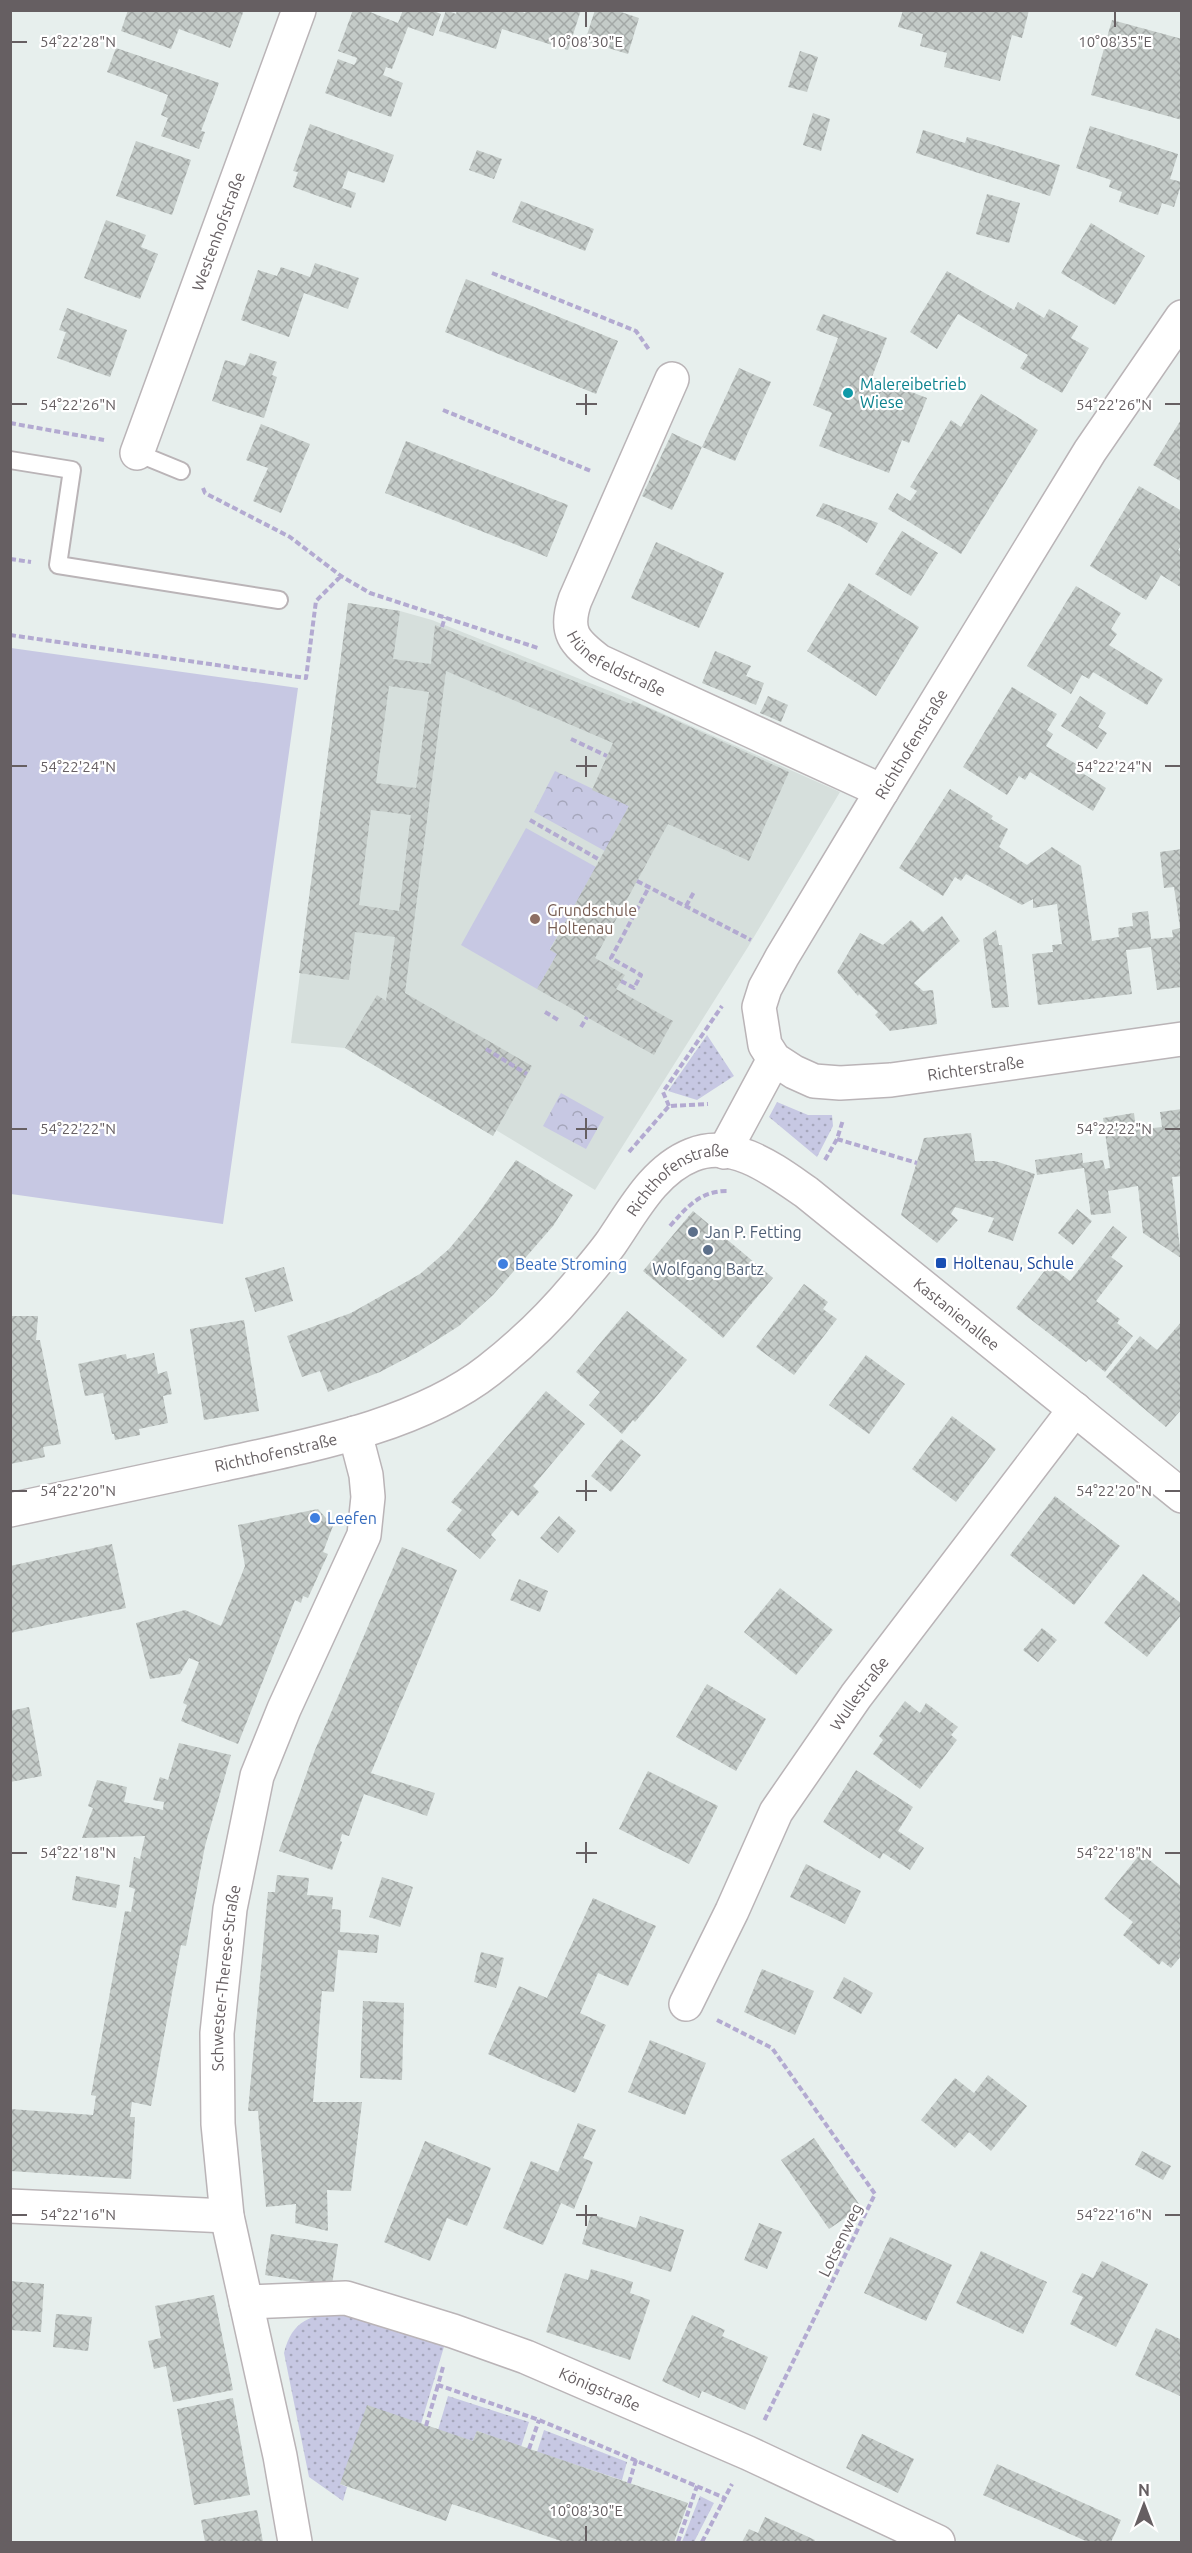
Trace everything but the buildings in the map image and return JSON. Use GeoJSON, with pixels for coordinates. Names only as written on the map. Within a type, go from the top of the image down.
{"type":"FeatureCollection","features":[{"type":"Feature","properties":{"kind":"street","name":"Westenhofstraße"},"geometry":{"type":"LineString","coordinates":[[137,453],[299,10]]}},
{"type":"Feature","properties":{"kind":"street","name":"Richthofenstraße"},"geometry":{"type":"LineString","coordinates":[[10,1510],[292,1449],[355,1433],[452,1395],[486,1372],[541,1325],[576,1287],[658,1178],[694,1154],[724,1152],[774,1059],[765,1045],[759,1006],[765,988],[782,957],[1090,451],[1182,317]]}},
{"type":"Feature","properties":{"kind":"street","name":"Hünefeldstraße"},"geometry":{"type":"LineString","coordinates":[[672,379],[570,614],[569,626],[580,647],[599,661],[882,791]]}},
{"type":"Feature","properties":{"kind":"street","name":"Richterstraße"},"geometry":{"type":"LineString","coordinates":[[774,1059],[814,1081],[840,1083],[891,1080],[1182,1039]]}},
{"type":"Feature","properties":{"kind":"street","name":"Kastanienallee"},"geometry":{"type":"LineString","coordinates":[[724,1152],[755,1159],[806,1192],[1182,1496]]}},
{"type":"Feature","properties":{"kind":"street","name":"Wullestraße"},"geometry":{"type":"LineString","coordinates":[[686,2004],[732,1911],[776,1812],[863,1686],[1075,1409]]}},
{"type":"Feature","properties":{"kind":"street","name":"Schwester-Therese-Straße"},"geometry":{"type":"LineString","coordinates":[[295,2542],[280,2456],[227,2216],[218,2124],[217,2033],[230,1909],[256,1776],[363,1535],[368,1497],[366,1475],[355,1433]]}},
{"type":"Feature","properties":{"kind":"street"},"geometry":{"type":"LineString","coordinates":[[10,2206],[227,2216]]}},
{"type":"Feature","properties":{"kind":"street","name":"Königstraße"},"geometry":{"type":"LineString","coordinates":[[246,2302],[346,2298],[453,2331],[526,2357],[748,2453],[938,2542]]}},
{"type":"Feature","properties":{"kind":"lane"},"geometry":{"type":"LineString","coordinates":[[137,453],[181,471]]}},
{"type":"Feature","properties":{"kind":"lane"},"geometry":{"type":"LineString","coordinates":[[10,460],[72,470],[57,565],[279,600]]}},
{"type":"Feature","properties":{"kind":"path"},"geometry":{"type":"LineString","coordinates":[[492,273],[636,331],[672,379]]}},
{"type":"Feature","properties":{"kind":"path"},"geometry":{"type":"LineString","coordinates":[[443,410],[625,485]]}},
{"type":"Feature","properties":{"kind":"path"},"geometry":{"type":"LineString","coordinates":[[181,471],[200,479],[205,494],[290,537],[341,576],[370,593],[564,656],[580,647]]}},
{"type":"Feature","properties":{"kind":"path"},"geometry":{"type":"LineString","coordinates":[[10,635],[306,678],[316,601],[341,576]]}},
{"type":"Feature","properties":{"kind":"path"},"geometry":{"type":"LineString","coordinates":[[441,627],[445,617]]}},
{"type":"Feature","properties":{"kind":"path"},"geometry":{"type":"LineString","coordinates":[[571,739],[608,756]]}},
{"type":"Feature","properties":{"kind":"path"},"geometry":{"type":"LineString","coordinates":[[530,820],[600,860]]}},
{"type":"Feature","properties":{"kind":"path"},"geometry":{"type":"LineString","coordinates":[[637,881],[782,957]]}},
{"type":"Feature","properties":{"kind":"path"},"geometry":{"type":"LineString","coordinates":[[621,981],[634,988],[641,975],[610,958],[649,887]]}},
{"type":"Feature","properties":{"kind":"path"},"geometry":{"type":"LineString","coordinates":[[686,906],[694,892]]}},
{"type":"Feature","properties":{"kind":"path"},"geometry":{"type":"LineString","coordinates":[[669,1106],[663,1092],[723,1005]]}},
{"type":"Feature","properties":{"kind":"path"},"geometry":{"type":"LineString","coordinates":[[545,1012],[560,1021]]}},
{"type":"Feature","properties":{"kind":"path"},"geometry":{"type":"LineString","coordinates":[[581,1027],[587,1017]]}},
{"type":"Feature","properties":{"kind":"path"},"geometry":{"type":"LineString","coordinates":[[486,1049],[527,1074]]}},
{"type":"Feature","properties":{"kind":"path"},"geometry":{"type":"LineString","coordinates":[[806,1192],[837,1139],[843,1121],[840,1083]]}},
{"type":"Feature","properties":{"kind":"path"},"geometry":{"type":"LineString","coordinates":[[837,1139],[916,1163]]}},
{"type":"Feature","properties":{"kind":"path"},"geometry":{"type":"LineString","coordinates":[[668,1228],[692,1202],[705,1194],[732,1192]]}},
{"type":"Feature","properties":{"kind":"path","name":"Lotsenweg"},"geometry":{"type":"LineString","coordinates":[[686,2004],[772,2048],[875,2194],[702,2542]]}},
{"type":"Feature","properties":{"kind":"path"},"geometry":{"type":"LineString","coordinates":[[426,2426],[453,2331]]}},
{"type":"Feature","properties":{"kind":"path"},"geometry":{"type":"LineString","coordinates":[[438,2385],[539,2420],[725,2498]]}},
{"type":"Feature","properties":{"kind":"path"},"geometry":{"type":"LineString","coordinates":[[530,2449],[539,2420]]}},
{"type":"Feature","properties":{"kind":"path"},"geometry":{"type":"LineString","coordinates":[[629,2483],[636,2460]]}},
{"type":"Feature","properties":{"kind":"path"},"geometry":{"type":"LineString","coordinates":[[678,2542],[697,2486]]}},
{"type":"Feature","properties":{"kind":"shaded area","name":"Grundschule Holtenau"},"geometry":{"type":"Polygon","coordinates":[[[348,603],[400,611],[432,620],[630,699],[840,792],[748,947],[595,1190],[496,1130],[493,1136],[345,1048],[291,1043],[348,603]]]}},
{"type":"Feature","properties":{"kind":"green space"},"geometry":{"type":"Polygon","coordinates":[[[11,648],[298,688],[223,1224],[11,1194],[11,648]]]}},
{"type":"Feature","properties":{"kind":"green space"},"geometry":{"type":"Polygon","coordinates":[[[555,771],[629,806],[605,851],[534,812],[555,771]]]}},
{"type":"Feature","properties":{"kind":"green space"},"geometry":{"type":"Polygon","coordinates":[[[526,828],[596,867],[550,949],[557,954],[537,989],[461,945],[526,828]]]}},
{"type":"Feature","properties":{"kind":"green space"},"geometry":{"type":"Polygon","coordinates":[[[707,1035],[734,1076],[697,1100],[668,1091],[707,1035]]]}},
{"type":"Feature","properties":{"kind":"green space"},"geometry":{"type":"Polygon","coordinates":[[[561,1093],[604,1117],[586,1149],[543,1126],[561,1093]]]}},
{"type":"Feature","properties":{"kind":"green space"},"geometry":{"type":"Polygon","coordinates":[[[777,1102],[808,1115],[832,1115],[833,1126],[817,1157],[769,1117],[777,1102]]]}},
{"type":"Feature","properties":{"kind":"green space"},"geometry":{"type":"Polygon","coordinates":[[[341,2312],[446,2340],[421,2424],[340,2484],[347,2487],[343,2501],[309,2477],[284,2353],[292,2333],[304,2321],[321,2315],[341,2312]]]}},
{"type":"Feature","properties":{"kind":"green space"},"geometry":{"type":"Polygon","coordinates":[[[448,2396],[529,2422],[521,2447],[477,2431],[473,2441],[438,2430],[448,2396]]]}},
{"type":"Feature","properties":{"kind":"green space"},"geometry":{"type":"Polygon","coordinates":[[[544,2430],[627,2462],[622,2480],[537,2452],[544,2430]]]}},
{"type":"Feature","properties":{"kind":"green space"},"geometry":{"type":"Polygon","coordinates":[[[700,2496],[714,2503],[694,2542],[682,2542],[700,2496]]]}},
{"type":"Feature","properties":{"kind":"place","name":"Malereibetrieb Wiese"},"geometry":{"type":"Point","coordinates":[848,393]}},
{"type":"Feature","properties":{"kind":"place","name":"Grundschule Holtenau"},"geometry":{"type":"Point","coordinates":[535,919]}},
{"type":"Feature","properties":{"kind":"place","name":"Jan P. Fetting"},"geometry":{"type":"Point","coordinates":[693,1232]}},
{"type":"Feature","properties":{"kind":"place","name":"Wolfgang Bartz"},"geometry":{"type":"Point","coordinates":[708,1250]}},
{"type":"Feature","properties":{"kind":"place","name":"Holtenau, Schule"},"geometry":{"type":"Point","coordinates":[941,1263]}},
{"type":"Feature","properties":{"kind":"place","name":"Beate Stroming"},"geometry":{"type":"Point","coordinates":[503,1264]}},
{"type":"Feature","properties":{"kind":"place","name":"Leefen"},"geometry":{"type":"Point","coordinates":[315,1518]}}]}
